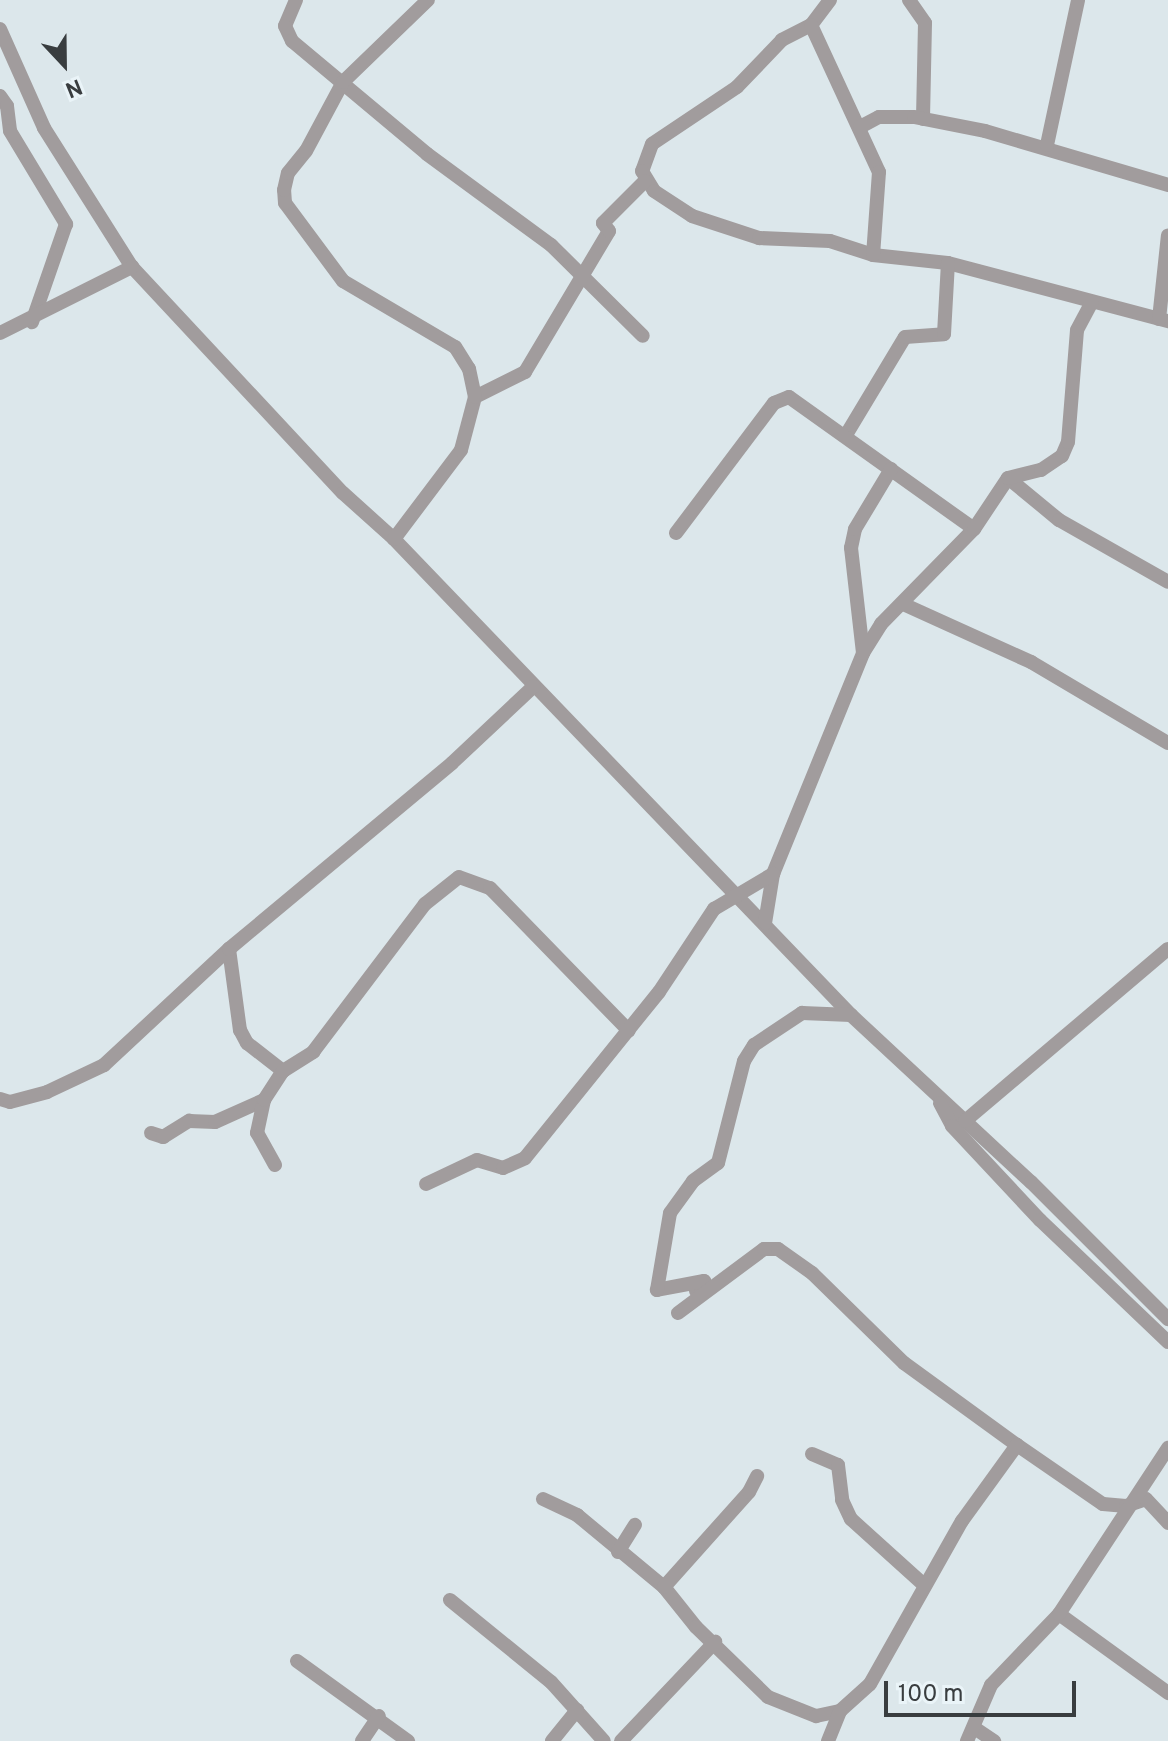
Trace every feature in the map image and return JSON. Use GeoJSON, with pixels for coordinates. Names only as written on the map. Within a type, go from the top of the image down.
{"type":"FeatureCollection","features":[{"type":"Feature","properties":{"kind":"street"},"geometry":{"type":"LineString","coordinates":[[296,0],[287,34],[427,154],[551,245],[643,336]]}},
{"type":"Feature","properties":{"kind":"street"},"geometry":{"type":"LineString","coordinates":[[394,539],[461,450],[475,397],[469,369],[455,347],[343,281],[285,203],[288,173],[306,151],[343,82],[428,0]]}},
{"type":"Feature","properties":{"kind":"street"},"geometry":{"type":"LineString","coordinates":[[475,397],[525,372],[583,280],[609,231],[603,223],[645,181],[644,160],[652,144],[737,87],[782,40],[811,25],[830,0]]}},
{"type":"Feature","properties":{"kind":"street"},"geometry":{"type":"LineString","coordinates":[[909,0],[925,23],[923,119]]}},
{"type":"Feature","properties":{"kind":"street"},"geometry":{"type":"LineString","coordinates":[[1047,145],[1078,0]]}},
{"type":"Feature","properties":{"kind":"street"},"geometry":{"type":"LineString","coordinates":[[811,25],[879,172],[873,255]]}},
{"type":"Feature","properties":{"kind":"street"},"geometry":{"type":"LineString","coordinates":[[0,29],[44,128],[132,267],[343,493],[394,539],[851,1015],[1168,1319]]}},
{"type":"Feature","properties":{"kind":"street"},"geometry":{"type":"LineString","coordinates":[[0,96],[7,106],[5,129],[66,224],[32,322]]}},
{"type":"Feature","properties":{"kind":"street"},"geometry":{"type":"LineString","coordinates":[[860,127],[879,117],[923,119],[1047,145],[1168,185]]}},
{"type":"Feature","properties":{"kind":"street"},"geometry":{"type":"LineString","coordinates":[[645,181],[692,216],[759,238],[830,241],[873,255],[948,263],[1164,320],[1168,235]]}},
{"type":"Feature","properties":{"kind":"street"},"geometry":{"type":"LineString","coordinates":[[846,435],[905,337],[944,334],[948,263]]}},
{"type":"Feature","properties":{"kind":"street"},"geometry":{"type":"LineString","coordinates":[[0,333],[32,322],[132,267]]}},
{"type":"Feature","properties":{"kind":"street"},"geometry":{"type":"LineString","coordinates":[[765,923],[773,874],[863,653],[881,624],[974,529],[1008,478],[1041,470],[1062,456],[1068,442],[1077,330],[1092,302]]}},
{"type":"Feature","properties":{"kind":"street"},"geometry":{"type":"LineString","coordinates":[[676,533],[781,398],[806,406],[974,529]]}},
{"type":"Feature","properties":{"kind":"street"},"geometry":{"type":"LineString","coordinates":[[863,653],[851,548],[855,529],[891,469]]}},
{"type":"Feature","properties":{"kind":"street"},"geometry":{"type":"LineString","coordinates":[[1008,478],[1059,520],[1168,582]]}},
{"type":"Feature","properties":{"kind":"street"},"geometry":{"type":"LineString","coordinates":[[903,604],[1031,662],[1168,743]]}},
{"type":"Feature","properties":{"kind":"street"},"geometry":{"type":"LineString","coordinates":[[0,1099],[10,1102],[47,1092],[104,1065],[229,949],[452,763],[534,686]]}},
{"type":"Feature","properties":{"kind":"street"},"geometry":{"type":"LineString","coordinates":[[426,1184],[477,1160],[503,1168],[525,1158],[629,1031],[714,909],[773,874]]}},
{"type":"Feature","properties":{"kind":"street"},"geometry":{"type":"LineString","coordinates":[[275,1165],[259,1143],[258,1124],[264,1100],[283,1071],[313,1052],[425,904],[459,877],[490,888],[629,1031]]}},
{"type":"Feature","properties":{"kind":"street"},"geometry":{"type":"LineString","coordinates":[[229,949],[240,1030],[247,1043],[283,1071]]}},
{"type":"Feature","properties":{"kind":"street"},"geometry":{"type":"LineString","coordinates":[[965,1121],[1168,949]]}},
{"type":"Feature","properties":{"kind":"street"},"geometry":{"type":"LineString","coordinates":[[851,1015],[802,1013],[754,1045],[744,1061],[718,1163],[693,1181],[670,1213],[657,1290],[704,1281],[678,1313],[764,1249],[778,1249],[812,1273],[904,1363],[1017,1445],[1103,1504],[1126,1506],[1146,1499],[1168,1523]]}},
{"type":"Feature","properties":{"kind":"street"},"geometry":{"type":"LineString","coordinates":[[935,1096],[952,1126],[1040,1220],[1168,1342]]}},
{"type":"Feature","properties":{"kind":"street"},"geometry":{"type":"LineString","coordinates":[[151,1133],[163,1137],[189,1121],[215,1122],[264,1100]]}},
{"type":"Feature","properties":{"kind":"street"},"geometry":{"type":"LineString","coordinates":[[246,1106],[258,1124]]}},
{"type":"Feature","properties":{"kind":"street"},"geometry":{"type":"LineString","coordinates":[[828,1741],[840,1711],[870,1684],[923,1584],[1017,1445]]}},
{"type":"Feature","properties":{"kind":"street"},"geometry":{"type":"LineString","coordinates":[[994,1741],[972,1735],[991,1685],[1059,1614],[1126,1506],[1168,1448]]}},
{"type":"Feature","properties":{"kind":"street"},"geometry":{"type":"LineString","coordinates":[[812,1454],[838,1465],[842,1500],[851,1519],[923,1584]]}},
{"type":"Feature","properties":{"kind":"street"},"geometry":{"type":"LineString","coordinates":[[664,1587],[749,1492],[757,1476]]}},
{"type":"Feature","properties":{"kind":"street"},"geometry":{"type":"LineString","coordinates":[[543,1499],[577,1515],[664,1587],[768,1697],[816,1716],[840,1711]]}},
{"type":"Feature","properties":{"kind":"street"},"geometry":{"type":"LineString","coordinates":[[618,1552],[635,1525]]}},
{"type":"Feature","properties":{"kind":"street"},"geometry":{"type":"LineString","coordinates":[[450,1600],[551,1682],[604,1741]]}},
{"type":"Feature","properties":{"kind":"street"},"geometry":{"type":"LineString","coordinates":[[1059,1614],[1168,1693]]}},
{"type":"Feature","properties":{"kind":"street"},"geometry":{"type":"LineString","coordinates":[[621,1741],[715,1642]]}},
{"type":"Feature","properties":{"kind":"street"},"geometry":{"type":"LineString","coordinates":[[297,1661],[379,1716],[408,1741]]}},
{"type":"Feature","properties":{"kind":"street"},"geometry":{"type":"LineString","coordinates":[[552,1741],[577,1710]]}},
{"type":"Feature","properties":{"kind":"street"},"geometry":{"type":"LineString","coordinates":[[362,1741],[379,1716]]}}]}
